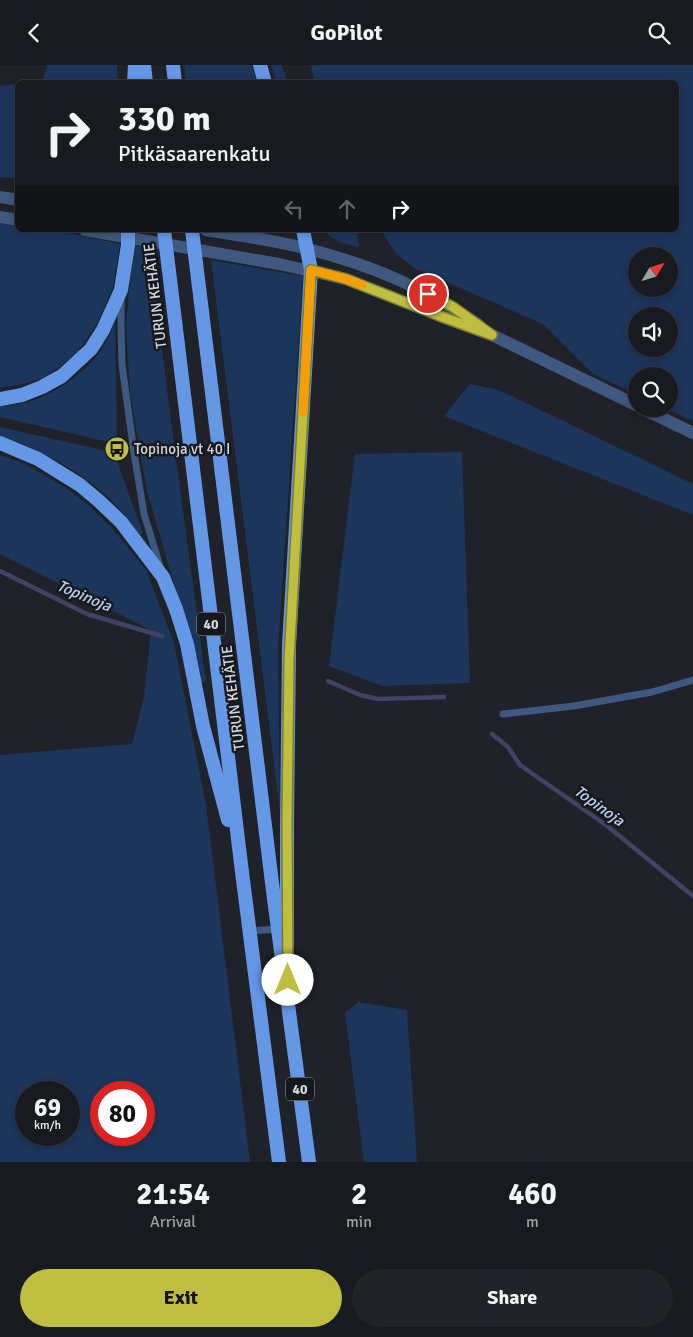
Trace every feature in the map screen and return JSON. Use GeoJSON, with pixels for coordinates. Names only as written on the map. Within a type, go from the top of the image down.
{"type":"FeatureCollection","features":[{"type":"Feature","properties":{"kind":"highway"},"geometry":{"type":"LineString","coordinates":[[134,80],[135,65]]}},
{"type":"Feature","properties":{"kind":"highway"},"geometry":{"type":"LineString","coordinates":[[144,65],[146,80]]}},
{"type":"Feature","properties":{"kind":"highway"},"geometry":{"type":"LineString","coordinates":[[173,65],[175,80]]}},
{"type":"Feature","properties":{"kind":"highway"},"geometry":{"type":"LineString","coordinates":[[260,65],[264,80]]}},
{"type":"Feature","properties":{"kind":"highway"},"geometry":{"type":"LineString","coordinates":[[0,399],[22,395],[42,387],[62,376],[91,349],[103,329],[121,290],[128,245],[128,232]]}},
{"type":"Feature","properties":{"kind":"highway","name":"TURUN KEHÄTIE"},"geometry":{"type":"LineString","coordinates":[[164,232],[242,871],[280,1162]]}},
{"type":"Feature","properties":{"kind":"highway","name":"TURUN KEHÄTIE"},"geometry":{"type":"LineString","coordinates":[[192,232],[278,929],[309,1162]]}},
{"type":"Feature","properties":{"kind":"highway"},"geometry":{"type":"LineString","coordinates":[[288,1000],[288,671],[311,270],[303,232]]}},
{"type":"Feature","properties":{"kind":"highway"},"geometry":{"type":"LineString","coordinates":[[0,443],[38,459],[80,485],[120,522],[163,577],[187,644],[203,726],[242,871]]}},
{"type":"Feature","properties":{"kind":"street"},"geometry":{"type":"LineString","coordinates":[[0,197],[15,199]]}},
{"type":"Feature","properties":{"kind":"street"},"geometry":{"type":"LineString","coordinates":[[0,217],[15,219]]}},
{"type":"Feature","properties":{"kind":"street"},"geometry":{"type":"LineString","coordinates":[[97,232],[279,263],[346,279],[492,335],[628,401]]}},
{"type":"Feature","properties":{"kind":"street"},"geometry":{"type":"LineString","coordinates":[[218,232],[307,249],[359,264],[400,280],[453,307],[492,335]]}},
{"type":"Feature","properties":{"kind":"street"},"geometry":{"type":"LineString","coordinates":[[660,417],[693,433]]}},
{"type":"Feature","properties":{"kind":"lane"},"geometry":{"type":"LineString","coordinates":[[121,290],[122,365],[134,453],[144,514],[163,577]]}},
{"type":"Feature","properties":{"kind":"lane"},"geometry":{"type":"LineString","coordinates":[[503,713],[574,706],[652,692],[693,681]]}},
{"type":"Feature","properties":{"kind":"lane"},"geometry":{"type":"LineString","coordinates":[[250,931],[278,929]]}},
{"type":"Feature","properties":{"kind":"shaded area"},"geometry":{"type":"Polygon","coordinates":[[[47,65],[117,65],[118,80],[43,80],[47,65]]]}},
{"type":"Feature","properties":{"kind":"shaded area"},"geometry":{"type":"Polygon","coordinates":[[[184,65],[252,65],[256,80],[186,80],[184,65]]]}},
{"type":"Feature","properties":{"kind":"shaded area"},"geometry":{"type":"Polygon","coordinates":[[[271,65],[282,65],[286,80],[275,80],[271,65]]]}},
{"type":"Feature","properties":{"kind":"shaded area"},"geometry":{"type":"Polygon","coordinates":[[[311,65],[693,65],[693,421],[678,414],[678,367],[628,367],[628,390],[593,374],[543,324],[414,268],[395,252],[383,232],[679,232],[679,80],[314,80],[311,65]]]}},
{"type":"Feature","properties":{"kind":"shaded area"},"geometry":{"type":"Polygon","coordinates":[[[15,84],[15,179],[0,177],[0,86],[15,84]]]}},
{"type":"Feature","properties":{"kind":"shaded area"},"geometry":{"type":"Polygon","coordinates":[[[0,223],[15,226],[15,232],[61,232],[120,244],[113,287],[97,324],[77,353],[43,378],[20,385],[0,388],[0,223]]]}},
{"type":"Feature","properties":{"kind":"shaded area"},"geometry":{"type":"Polygon","coordinates":[[[326,232],[357,232],[359,247],[335,240],[326,232]]]}},
{"type":"Feature","properties":{"kind":"shaded area"},"geometry":{"type":"Polygon","coordinates":[[[133,246],[150,248],[206,682],[201,682],[189,627],[174,584],[147,491],[139,447],[130,392],[126,326],[133,246]]]}},
{"type":"Feature","properties":{"kind":"shaded area"},"geometry":{"type":"Polygon","coordinates":[[[211,260],[303,276],[278,649],[280,812],[211,260]]]}},
{"type":"Feature","properties":{"kind":"shaded area"},"geometry":{"type":"Polygon","coordinates":[[[115,322],[117,444],[0,417],[0,406],[27,403],[39,398],[63,385],[85,369],[101,350],[115,322]]]}},
{"type":"Feature","properties":{"kind":"shaded area"},"geometry":{"type":"Polygon","coordinates":[[[470,384],[499,390],[693,484],[693,515],[444,416],[470,384]]]}},
{"type":"Feature","properties":{"kind":"shaded area"},"geometry":{"type":"Polygon","coordinates":[[[0,427],[116,453],[121,473],[143,533],[140,535],[113,502],[88,481],[46,455],[0,436],[0,427]]]}},
{"type":"Feature","properties":{"kind":"shaded area"},"geometry":{"type":"Polygon","coordinates":[[[462,452],[470,683],[382,686],[329,666],[355,454],[462,452]]]}},
{"type":"Feature","properties":{"kind":"shaded area"},"geometry":{"type":"Polygon","coordinates":[[[0,455],[27,465],[66,488],[88,505],[112,528],[146,570],[174,643],[206,805],[250,1162],[0,1162],[0,755],[132,744],[144,697],[151,630],[0,554],[0,455]]]}},
{"type":"Feature","properties":{"kind":"shaded area"},"geometry":{"type":"Polygon","coordinates":[[[358,1002],[407,1010],[417,1162],[364,1162],[345,1013],[358,1002]]]}},
{"type":"Feature","properties":{"kind":"waterway","name":"Topinoja"},"geometry":{"type":"LineString","coordinates":[[0,571],[87,614],[162,636]]}},
{"type":"Feature","properties":{"kind":"waterway","name":"Topinoja"},"geometry":{"type":"LineString","coordinates":[[328,681],[360,695],[378,699],[444,697]]}},
{"type":"Feature","properties":{"kind":"waterway","name":"Topinoja"},"geometry":{"type":"LineString","coordinates":[[492,734],[508,747],[520,765],[606,825],[693,896]]}},
{"type":"Feature","properties":{"kind":"slow traffic"},"geometry":{"type":"LineString","coordinates":[[303,412],[311,270],[362,285]]}},
{"type":"Feature","properties":{"kind":"place","name":"Topinoja vt 40 I"},"geometry":{"type":"Point","coordinates":[117,449]}},
{"type":"Feature","properties":{"kind":"route"},"geometry":{"type":"LineString","coordinates":[[288,980],[288,688],[311,270],[364,285],[492,335],[453,307],[428,294]]}}]}
